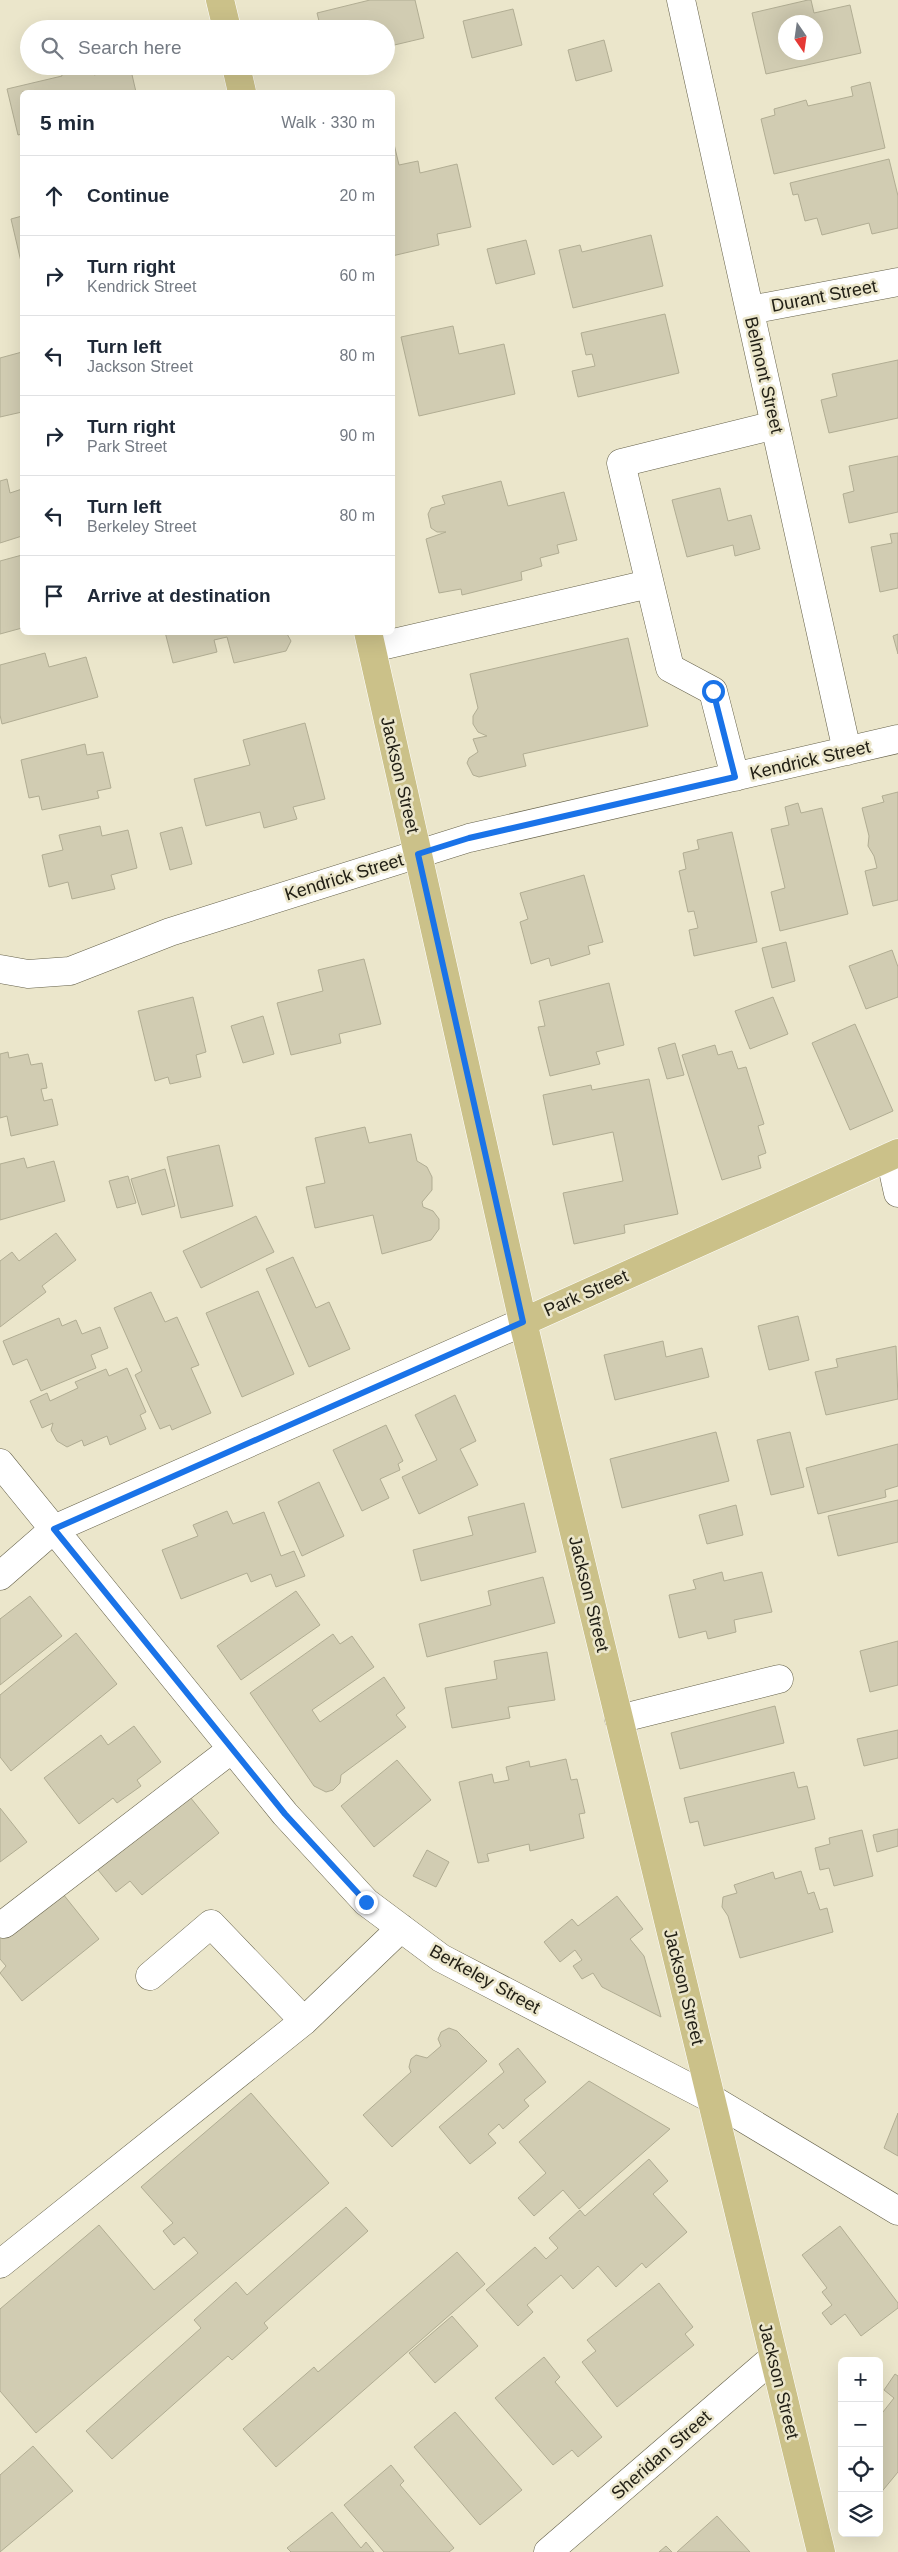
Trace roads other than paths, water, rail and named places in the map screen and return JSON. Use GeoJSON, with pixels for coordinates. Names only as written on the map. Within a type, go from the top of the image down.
{"type":"FeatureCollection","features":[{"type":"Feature","properties":{"kind":"main road"},"geometry":{"type":"LineString","coordinates":[[220,0],[225,20]]}},
{"type":"Feature","properties":{"kind":"main road"},"geometry":{"type":"LineString","coordinates":[[238,75],[242,90]]}},
{"type":"Feature","properties":{"kind":"main road","name":"Jackson Street"},"geometry":{"type":"LineString","coordinates":[[370,640],[523,1322],[821,2552]]}},
{"type":"Feature","properties":{"kind":"main road","name":"Park Street"},"geometry":{"type":"LineString","coordinates":[[523,1322],[894,1155]]}},
{"type":"Feature","properties":{"kind":"street","name":"Belmont Street"},"geometry":{"type":"LineString","coordinates":[[681,0],[847,751]]}},
{"type":"Feature","properties":{"kind":"street","name":"Durant Street"},"geometry":{"type":"LineString","coordinates":[[750,310],[898,282]]}},
{"type":"Feature","properties":{"kind":"street"},"geometry":{"type":"LineString","coordinates":[[735,777],[713,691],[670,668],[621,463],[776,425]]}},
{"type":"Feature","properties":{"kind":"street"},"geometry":{"type":"LineString","coordinates":[[370,640],[650,584]]}},
{"type":"Feature","properties":{"kind":"street","name":"Kendrick Street"},"geometry":{"type":"LineString","coordinates":[[0,969],[28,974],[70,971],[170,932],[469,838],[898,739]]}},
{"type":"Feature","properties":{"kind":"street"},"geometry":{"type":"LineString","coordinates":[[894,1155],[898,1193]]}},
{"type":"Feature","properties":{"kind":"street","name":"Park Street"},"geometry":{"type":"LineString","coordinates":[[0,1576],[54,1529],[523,1322]]}},
{"type":"Feature","properties":{"kind":"street","name":"Berkeley Street"},"geometry":{"type":"LineString","coordinates":[[0,1463],[285,1814],[366,1902],[441,1958],[710,2098],[898,2211]]}},
{"type":"Feature","properties":{"kind":"street"},"geometry":{"type":"LineString","coordinates":[[619,1719],[779,1679]]}},
{"type":"Feature","properties":{"kind":"street"},"geometry":{"type":"LineString","coordinates":[[4,1924],[232,1749]]}},
{"type":"Feature","properties":{"kind":"street"},"geometry":{"type":"LineString","coordinates":[[150,1976],[211,1924],[304,2021]]}},
{"type":"Feature","properties":{"kind":"street"},"geometry":{"type":"LineString","coordinates":[[0,2264],[304,2021],[402,1928]]}},
{"type":"Feature","properties":{"kind":"street","name":"Sheridan Street"},"geometry":{"type":"LineString","coordinates":[[548,2552],[773,2358]]}}]}
